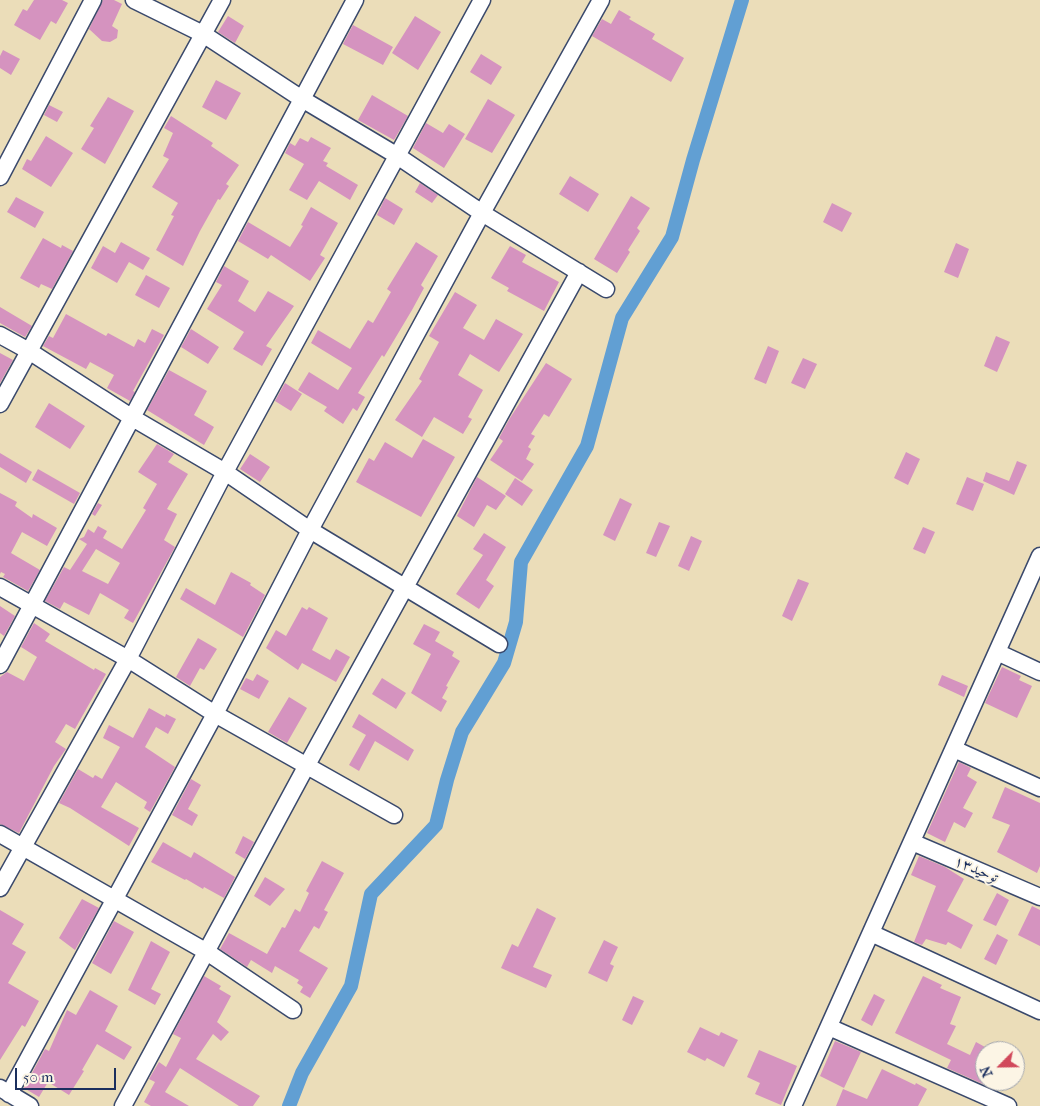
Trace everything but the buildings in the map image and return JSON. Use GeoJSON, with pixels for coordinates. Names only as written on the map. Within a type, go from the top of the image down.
{"type":"FeatureCollection","features":[{"type":"Feature","properties":{"kind":"street"},"geometry":{"type":"LineString","coordinates":[[0,177],[92,0]]}},
{"type":"Feature","properties":{"kind":"street"},"geometry":{"type":"LineString","coordinates":[[134,0],[203,34],[302,99],[396,155],[482,214],[606,289]]}},
{"type":"Feature","properties":{"kind":"street"},"geometry":{"type":"LineString","coordinates":[[0,404],[222,0]]}},
{"type":"Feature","properties":{"kind":"street"},"geometry":{"type":"LineString","coordinates":[[0,665],[355,0]]}},
{"type":"Feature","properties":{"kind":"street"},"geometry":{"type":"LineString","coordinates":[[0,888],[128,658],[225,472],[482,0]]}},
{"type":"Feature","properties":{"kind":"street"},"geometry":{"type":"LineString","coordinates":[[30,1106],[4,1091],[114,901],[215,714],[310,530],[601,0]]}},
{"type":"Feature","properties":{"kind":"street"},"geometry":{"type":"LineString","coordinates":[[123,1106],[307,765],[407,587],[579,272]]}},
{"type":"Feature","properties":{"kind":"street"},"geometry":{"type":"LineString","coordinates":[[0,335],[131,417],[225,472],[310,530],[499,644]]}},
{"type":"Feature","properties":{"kind":"street"},"geometry":{"type":"LineString","coordinates":[[793,1106],[1039,559]]}},
{"type":"Feature","properties":{"kind":"street"},"geometry":{"type":"LineString","coordinates":[[0,587],[128,658],[215,714],[394,815]]}},
{"type":"Feature","properties":{"kind":"street"},"geometry":{"type":"LineString","coordinates":[[997,652],[1040,672]]}},
{"type":"Feature","properties":{"kind":"street"},"geometry":{"type":"LineString","coordinates":[[954,749],[1040,788]]}},
{"type":"Feature","properties":{"kind":"street"},"geometry":{"type":"LineString","coordinates":[[0,834],[206,952],[293,1010]]}},
{"type":"Feature","properties":{"kind":"street","name":"توحید۱۳"},"geometry":{"type":"LineString","coordinates":[[912,842],[1040,897]]}},
{"type":"Feature","properties":{"kind":"street"},"geometry":{"type":"LineString","coordinates":[[871,933],[1040,1011]]}},
{"type":"Feature","properties":{"kind":"street"},"geometry":{"type":"LineString","coordinates":[[829,1027],[1008,1106]]}},
{"type":"Feature","properties":{"kind":"waterway"},"geometry":{"type":"LineString","coordinates":[[289,1106],[302,1073],[351,986],[371,894],[436,825],[447,780],[462,732],[504,663],[516,622],[521,562],[587,446],[622,318],[672,237],[693,160],[742,0]]}}]}
